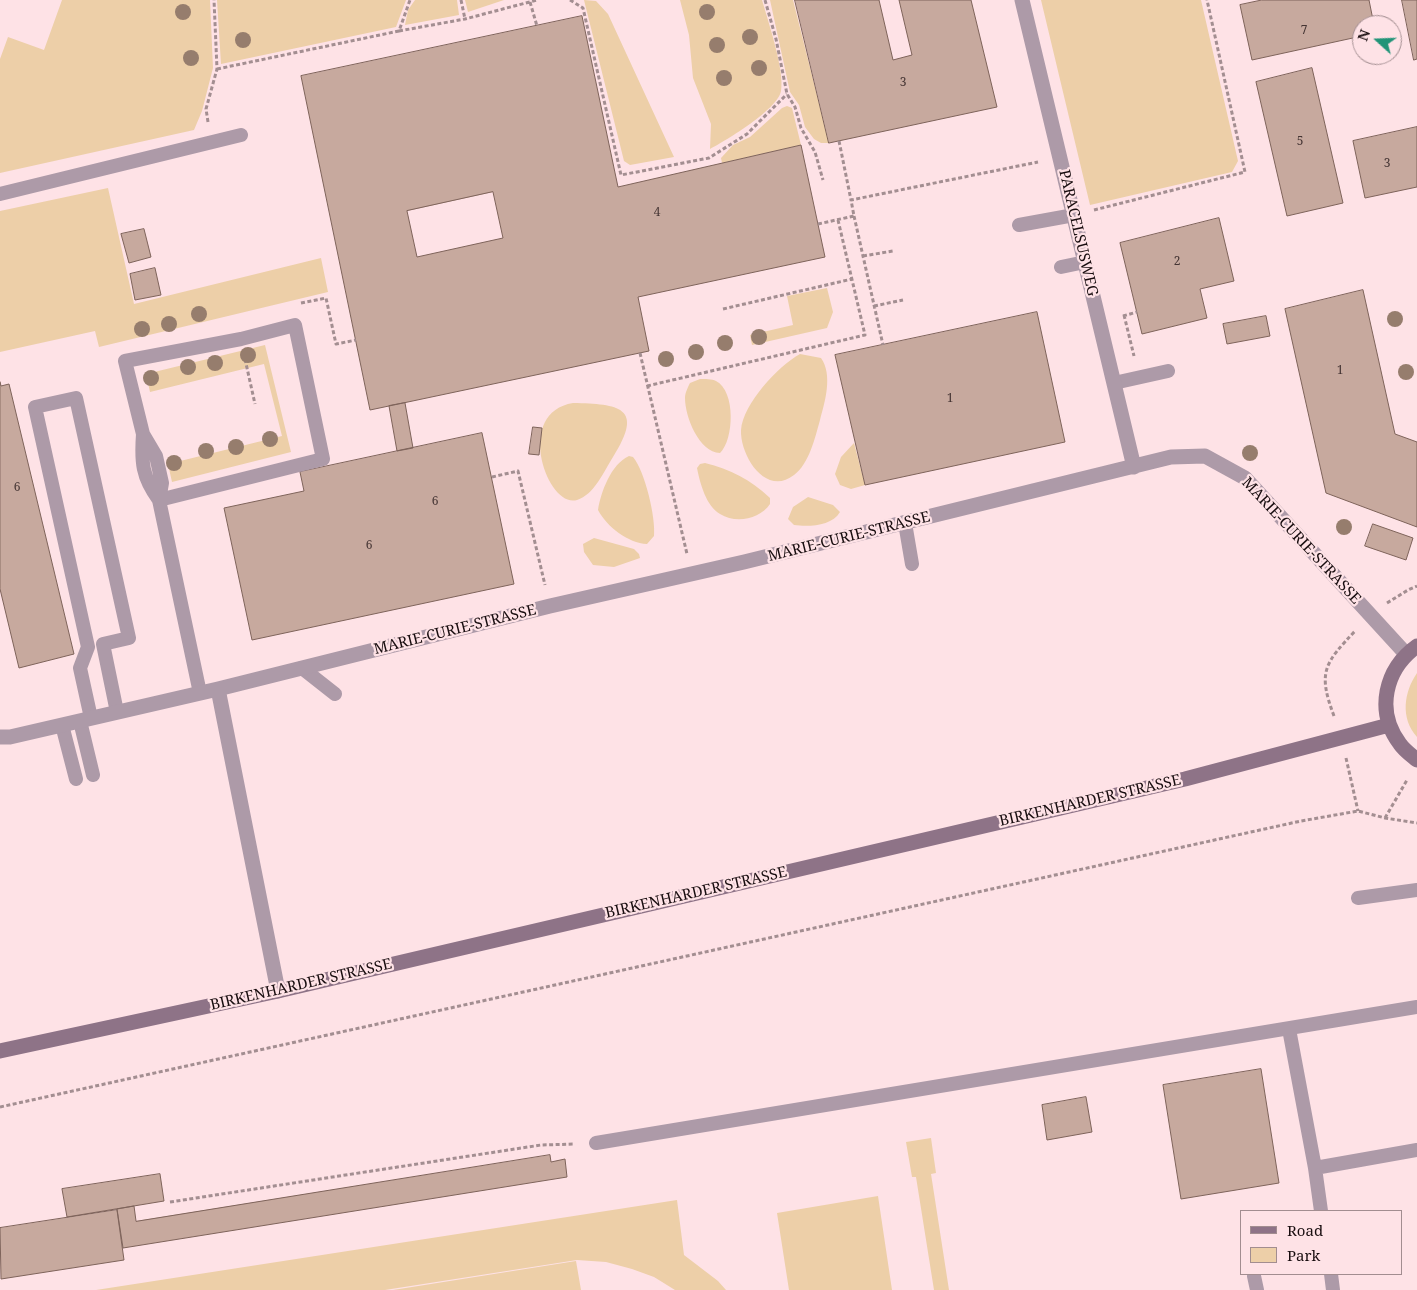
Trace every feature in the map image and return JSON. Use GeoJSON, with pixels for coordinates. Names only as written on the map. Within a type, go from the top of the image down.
{"type":"FeatureCollection","features":[{"type":"Feature","properties":{"kind":"main road"},"geometry":{"type":"LineString","coordinates":[[1411,650],[1394,669],[1387,687],[1385,706],[1389,725],[1400,745],[1417,760]]}},
{"type":"Feature","properties":{"kind":"main road","name":"BIRKENHARDER STRASSE"},"geometry":{"type":"LineString","coordinates":[[0,1051],[278,991],[1185,779],[1389,725]]}},
{"type":"Feature","properties":{"kind":"street","name":"PARACELSUSWEG"},"geometry":{"type":"LineString","coordinates":[[1022,0],[1134,466]]}},
{"type":"Feature","properties":{"kind":"street","name":"MARIE-CURIE-STRASSE"},"geometry":{"type":"LineString","coordinates":[[0,737],[10,737],[218,689],[550,606],[905,523],[1171,457],[1205,456],[1245,478],[1370,616],[1411,650]]}},
{"type":"Feature","properties":{"kind":"street"},"geometry":{"type":"LineString","coordinates":[[218,689],[278,991]]}},
{"type":"Feature","properties":{"kind":"lane"},"geometry":{"type":"LineString","coordinates":[[0,194],[241,135]]}},
{"type":"Feature","properties":{"kind":"lane"},"geometry":{"type":"LineString","coordinates":[[1019,225],[1074,215]]}},
{"type":"Feature","properties":{"kind":"lane"},"geometry":{"type":"LineString","coordinates":[[1061,267],[1085,262]]}},
{"type":"Feature","properties":{"kind":"lane"},"geometry":{"type":"LineString","coordinates":[[159,500],[323,458],[295,324],[241,339],[125,361],[143,434],[158,462],[162,483],[159,500],[200,693]]}},
{"type":"Feature","properties":{"kind":"lane"},"geometry":{"type":"LineString","coordinates":[[1114,384],[1168,372]]}},
{"type":"Feature","properties":{"kind":"lane"},"geometry":{"type":"LineString","coordinates":[[88,647],[129,638],[76,398],[35,407],[88,647],[80,668],[93,775]]}},
{"type":"Feature","properties":{"kind":"lane"},"geometry":{"type":"LineString","coordinates":[[905,523],[912,564]]}},
{"type":"Feature","properties":{"kind":"lane"},"geometry":{"type":"LineString","coordinates":[[103,644],[117,712]]}},
{"type":"Feature","properties":{"kind":"lane"},"geometry":{"type":"LineString","coordinates":[[302,668],[335,694]]}},
{"type":"Feature","properties":{"kind":"lane"},"geometry":{"type":"LineString","coordinates":[[62,724],[76,779]]}},
{"type":"Feature","properties":{"kind":"lane"},"geometry":{"type":"LineString","coordinates":[[1358,898],[1417,890]]}},
{"type":"Feature","properties":{"kind":"lane"},"geometry":{"type":"LineString","coordinates":[[596,1143],[1417,1007]]}},
{"type":"Feature","properties":{"kind":"lane"},"geometry":{"type":"LineString","coordinates":[[1289,1029],[1315,1168],[1321,1210]]}},
{"type":"Feature","properties":{"kind":"lane"},"geometry":{"type":"LineString","coordinates":[[1315,1168],[1417,1150]]}},
{"type":"Feature","properties":{"kind":"lane"},"geometry":{"type":"LineString","coordinates":[[1331,1275],[1333,1290]]}},
{"type":"Feature","properties":{"kind":"lane"},"geometry":{"type":"LineString","coordinates":[[1254,1276],[1257,1290]]}},
{"type":"Feature","properties":{"kind":"path"},"geometry":{"type":"LineString","coordinates":[[210,142],[206,109],[217,69],[214,0]]}},
{"type":"Feature","properties":{"kind":"path"},"geometry":{"type":"LineString","coordinates":[[399,31],[410,0]]}},
{"type":"Feature","properties":{"kind":"path"},"geometry":{"type":"LineString","coordinates":[[461,0],[465,19]]}},
{"type":"Feature","properties":{"kind":"path"},"geometry":{"type":"LineString","coordinates":[[217,69],[465,19],[537,0]]}},
{"type":"Feature","properties":{"kind":"path"},"geometry":{"type":"LineString","coordinates":[[570,0],[583,8],[621,175],[709,158],[747,134],[787,94]]}},
{"type":"Feature","properties":{"kind":"path"},"geometry":{"type":"LineString","coordinates":[[765,0],[776,39],[787,94],[795,107],[801,128],[815,152],[823,180]]}},
{"type":"Feature","properties":{"kind":"path"},"geometry":{"type":"LineString","coordinates":[[1074,215],[1245,172],[1207,0]]}},
{"type":"Feature","properties":{"kind":"path"},"geometry":{"type":"LineString","coordinates":[[530,2],[537,26]]}},
{"type":"Feature","properties":{"kind":"path"},"geometry":{"type":"LineString","coordinates":[[839,141],[883,345]]}},
{"type":"Feature","properties":{"kind":"path"},"geometry":{"type":"LineString","coordinates":[[851,200],[1060,157]]}},
{"type":"Feature","properties":{"kind":"path"},"geometry":{"type":"LineString","coordinates":[[818,224],[854,216]]}},
{"type":"Feature","properties":{"kind":"path"},"geometry":{"type":"LineString","coordinates":[[647,386],[864,335],[838,220]]}},
{"type":"Feature","properties":{"kind":"path"},"geometry":{"type":"LineString","coordinates":[[863,256],[893,250]]}},
{"type":"Feature","properties":{"kind":"path"},"geometry":{"type":"LineString","coordinates":[[724,309],[852,279]]}},
{"type":"Feature","properties":{"kind":"path"},"geometry":{"type":"LineString","coordinates":[[874,306],[903,300]]}},
{"type":"Feature","properties":{"kind":"path"},"geometry":{"type":"LineString","coordinates":[[1124,315],[1139,378]]}},
{"type":"Feature","properties":{"kind":"path"},"geometry":{"type":"LineString","coordinates":[[640,353],[692,574]]}},
{"type":"Feature","properties":{"kind":"path"},"geometry":{"type":"LineString","coordinates":[[492,477],[518,471],[550,606]]}},
{"type":"Feature","properties":{"kind":"path"},"geometry":{"type":"LineString","coordinates":[[1358,811],[1342,738],[1325,692],[1327,663],[1370,616],[1417,586]]}},
{"type":"Feature","properties":{"kind":"path"},"geometry":{"type":"LineString","coordinates":[[1385,818],[1408,778]]}},
{"type":"Feature","properties":{"kind":"path"},"geometry":{"type":"LineString","coordinates":[[0,1107],[1301,820],[1358,811],[1417,823]]}},
{"type":"Feature","properties":{"kind":"path"},"geometry":{"type":"LineString","coordinates":[[170,1202],[541,1145],[596,1143]]}},
{"type":"Feature","properties":{"kind":"green space"},"geometry":{"type":"Polygon","coordinates":[[[62,0],[210,0],[213,68],[202,111],[194,130],[0,173],[0,59],[8,37],[44,50],[62,0]]]}},
{"type":"Feature","properties":{"kind":"green space"},"geometry":{"type":"Polygon","coordinates":[[[217,0],[406,0],[396,27],[221,64],[217,0]]]}},
{"type":"Feature","properties":{"kind":"green space"},"geometry":{"type":"Polygon","coordinates":[[[415,0],[457,0],[459,15],[405,25],[408,10],[415,0]]]}},
{"type":"Feature","properties":{"kind":"green space"},"geometry":{"type":"Polygon","coordinates":[[[465,0],[504,0],[468,12],[465,0]]]}},
{"type":"Feature","properties":{"kind":"green space"},"geometry":{"type":"Polygon","coordinates":[[[584,0],[596,1],[608,14],[674,157],[630,165],[624,161],[584,0]]]}},
{"type":"Feature","properties":{"kind":"green space"},"geometry":{"type":"Polygon","coordinates":[[[680,0],[762,0],[781,71],[781,91],[771,106],[751,123],[710,149],[711,124],[693,78],[689,35],[680,0]]]}},
{"type":"Feature","properties":{"kind":"green space"},"geometry":{"type":"Polygon","coordinates":[[[770,0],[793,0],[829,143],[821,143],[814,139],[805,127],[799,105],[790,92],[770,0]]]}},
{"type":"Feature","properties":{"kind":"green space"},"geometry":{"type":"Polygon","coordinates":[[[1041,0],[1201,0],[1238,161],[1232,172],[1090,205],[1041,0]]]}},
{"type":"Feature","properties":{"kind":"green space"},"geometry":{"type":"Polygon","coordinates":[[[787,106],[792,108],[801,145],[722,163],[721,158],[733,145],[750,137],[782,108],[787,106]]]}},
{"type":"Feature","properties":{"kind":"green space"},"geometry":{"type":"Polygon","coordinates":[[[108,188],[134,304],[321,258],[328,292],[99,347],[95,331],[0,352],[0,211],[108,188]]]}},
{"type":"Feature","properties":{"kind":"green space"},"geometry":{"type":"Polygon","coordinates":[[[827,288],[833,312],[827,328],[752,345],[750,335],[793,325],[787,296],[827,288]]]}},
{"type":"Feature","properties":{"kind":"green space"},"geometry":{"type":"Polygon","coordinates":[[[265,345],[291,452],[172,482],[168,464],[282,436],[264,364],[150,392],[146,374],[265,345]]]}},
{"type":"Feature","properties":{"kind":"green space"},"geometry":{"type":"Polygon","coordinates":[[[800,354],[821,358],[827,372],[826,397],[808,458],[794,475],[784,480],[774,481],[757,471],[750,461],[742,440],[743,420],[755,398],[772,376],[800,354]]]}},
{"type":"Feature","properties":{"kind":"green space"},"geometry":{"type":"Polygon","coordinates":[[[700,379],[710,379],[722,386],[730,405],[731,416],[728,438],[725,447],[720,453],[712,451],[700,440],[688,414],[685,398],[687,390],[690,383],[700,379]]]}},
{"type":"Feature","properties":{"kind":"green space"},"geometry":{"type":"Polygon","coordinates":[[[573,403],[614,407],[627,418],[627,428],[622,440],[602,475],[589,493],[577,500],[566,499],[556,490],[547,476],[542,459],[540,440],[544,424],[555,410],[573,403]]]}},
{"type":"Feature","properties":{"kind":"green space"},"geometry":{"type":"Polygon","coordinates":[[[854,443],[865,485],[851,489],[840,485],[835,474],[841,457],[854,443]]]}},
{"type":"Feature","properties":{"kind":"green space"},"geometry":{"type":"Polygon","coordinates":[[[629,456],[633,457],[642,473],[651,507],[654,536],[647,544],[633,541],[619,533],[612,528],[598,510],[604,487],[612,472],[617,465],[629,456]]]}},
{"type":"Feature","properties":{"kind":"green space"},"geometry":{"type":"Polygon","coordinates":[[[705,463],[723,468],[748,481],[770,498],[770,504],[760,513],[747,518],[733,519],[720,514],[711,506],[704,494],[697,468],[700,464],[705,463]]]}},
{"type":"Feature","properties":{"kind":"green space"},"geometry":{"type":"Polygon","coordinates":[[[808,497],[833,505],[840,512],[826,523],[806,526],[794,525],[788,519],[793,507],[808,497]]]}},
{"type":"Feature","properties":{"kind":"green space"},"geometry":{"type":"Polygon","coordinates":[[[594,538],[634,549],[640,558],[614,567],[593,565],[584,552],[583,544],[594,538]]]}},
{"type":"Feature","properties":{"kind":"green space"},"geometry":{"type":"Polygon","coordinates":[[[1417,673],[1417,737],[1408,722],[1406,705],[1409,688],[1417,673]]]}},
{"type":"Feature","properties":{"kind":"green space"},"geometry":{"type":"Polygon","coordinates":[[[931,1138],[936,1173],[931,1174],[949,1290],[934,1290],[916,1177],[912,1177],[906,1142],[931,1138]]]}},
{"type":"Feature","properties":{"kind":"green space"},"geometry":{"type":"Polygon","coordinates":[[[878,1196],[892,1290],[789,1290],[777,1213],[878,1196]]]}},
{"type":"Feature","properties":{"kind":"green space"},"geometry":{"type":"Polygon","coordinates":[[[677,1200],[684,1255],[718,1281],[726,1290],[675,1290],[654,1277],[632,1269],[606,1262],[577,1260],[385,1290],[96,1290],[677,1200]]]}},
{"type":"Feature","properties":{"kind":"green space"},"geometry":{"type":"Polygon","coordinates":[[[576,1261],[581,1290],[393,1290],[576,1261]]]}},
{"type":"Feature","properties":{"kind":"building"},"geometry":{"type":"Polygon","coordinates":[[[795,0],[879,0],[893,60],[912,55],[899,0],[971,0],[997,107],[829,143],[795,0]]]}},
{"type":"Feature","properties":{"kind":"building"},"geometry":{"type":"Polygon","coordinates":[[[1262,0],[1369,0],[1372,15],[1352,15],[1352,38],[1252,60],[1240,5],[1262,0]]]}},
{"type":"Feature","properties":{"kind":"building"},"geometry":{"type":"Polygon","coordinates":[[[1402,0],[1417,0],[1417,59],[1414,60],[1402,0]]]}},
{"type":"Feature","properties":{"kind":"building"},"geometry":{"type":"Polygon","coordinates":[[[582,16],[618,187],[801,145],[825,257],[638,297],[649,351],[370,410],[301,76],[582,16]],[[493,192],[407,211],[417,257],[503,238],[493,192]]]}},
{"type":"Feature","properties":{"kind":"building"},"geometry":{"type":"Polygon","coordinates":[[[1312,68],[1343,203],[1287,216],[1256,82],[1312,68]]]}},
{"type":"Feature","properties":{"kind":"building"},"geometry":{"type":"Polygon","coordinates":[[[1417,127],[1417,187],[1365,198],[1353,141],[1417,127]]]}},
{"type":"Feature","properties":{"kind":"building"},"geometry":{"type":"Polygon","coordinates":[[[1219,218],[1234,281],[1200,289],[1207,318],[1142,334],[1120,243],[1219,218]]]}},
{"type":"Feature","properties":{"kind":"building"},"geometry":{"type":"Polygon","coordinates":[[[144,229],[151,257],[129,263],[121,234],[144,229]]]}},
{"type":"Feature","properties":{"kind":"building"},"geometry":{"type":"Polygon","coordinates":[[[155,268],[161,295],[135,300],[130,274],[155,268]]]}},
{"type":"Feature","properties":{"kind":"building"},"geometry":{"type":"Polygon","coordinates":[[[1363,290],[1395,434],[1417,442],[1417,527],[1326,493],[1285,309],[1363,290]]]}},
{"type":"Feature","properties":{"kind":"building"},"geometry":{"type":"Polygon","coordinates":[[[1037,312],[1065,442],[865,485],[835,355],[1037,312]]]}},
{"type":"Feature","properties":{"kind":"building"},"geometry":{"type":"Polygon","coordinates":[[[1266,316],[1270,336],[1227,344],[1223,324],[1266,316]]]}},
{"type":"Feature","properties":{"kind":"building"},"geometry":{"type":"Polygon","coordinates":[[[0,382],[1,386],[9,384],[74,654],[19,668],[0,589],[0,382]]]}},
{"type":"Feature","properties":{"kind":"building"},"geometry":{"type":"Polygon","coordinates":[[[405,403],[413,448],[397,451],[389,406],[405,403]]]}},
{"type":"Feature","properties":{"kind":"building"},"geometry":{"type":"Polygon","coordinates":[[[533,427],[542,428],[539,455],[529,454],[533,427]]]}},
{"type":"Feature","properties":{"kind":"building"},"geometry":{"type":"Polygon","coordinates":[[[482,433],[514,584],[252,640],[224,508],[304,491],[300,472],[482,433]]]}},
{"type":"Feature","properties":{"kind":"building"},"geometry":{"type":"Polygon","coordinates":[[[1373,524],[1413,538],[1406,560],[1365,546],[1373,524]]]}},
{"type":"Feature","properties":{"kind":"building"},"geometry":{"type":"Polygon","coordinates":[[[1261,1069],[1279,1183],[1181,1199],[1163,1085],[1261,1069]]]}},
{"type":"Feature","properties":{"kind":"building"},"geometry":{"type":"Polygon","coordinates":[[[1086,1097],[1092,1132],[1047,1140],[1042,1105],[1086,1097]]]}},
{"type":"Feature","properties":{"kind":"building"},"geometry":{"type":"Polygon","coordinates":[[[550,1155],[551,1162],[565,1159],[567,1177],[123,1248],[117,1209],[134,1206],[136,1221],[550,1155]]]}},
{"type":"Feature","properties":{"kind":"building"},"geometry":{"type":"Polygon","coordinates":[[[160,1174],[164,1201],[67,1217],[62,1189],[160,1174]]]}},
{"type":"Feature","properties":{"kind":"building"},"geometry":{"type":"Polygon","coordinates":[[[117,1210],[124,1260],[1,1279],[0,1228],[117,1210]]]}}]}
